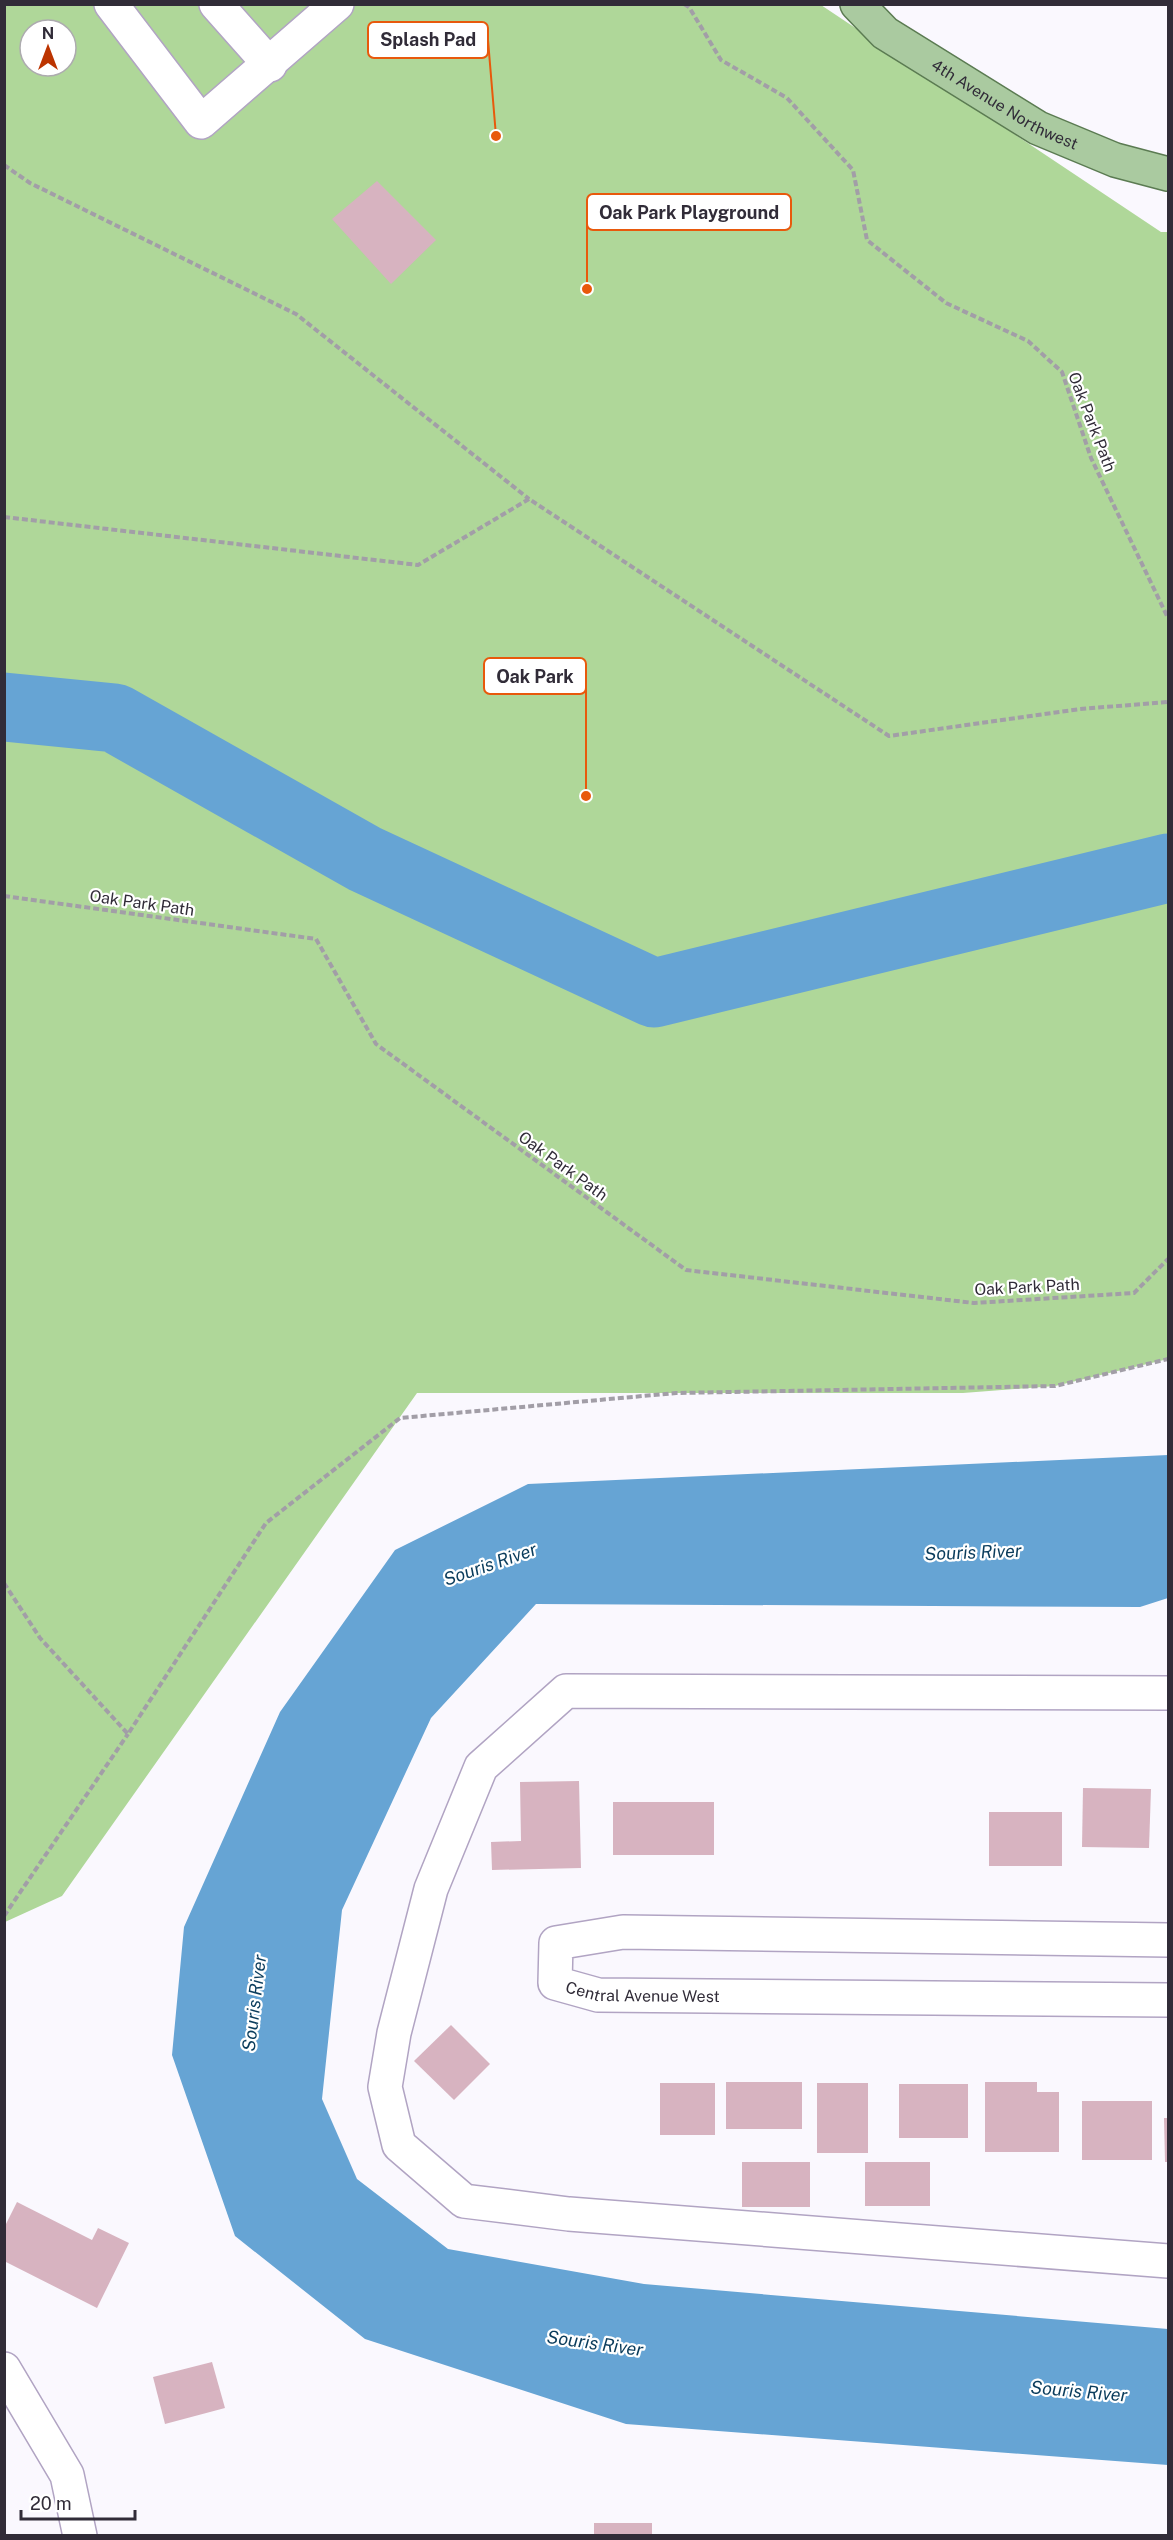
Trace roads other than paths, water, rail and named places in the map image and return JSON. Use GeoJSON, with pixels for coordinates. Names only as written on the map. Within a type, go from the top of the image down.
{"type":"FeatureCollection","features":[{"type":"Feature","properties":{"kind":"main road","name":"4th Avenue Northwest"},"geometry":{"type":"LineString","coordinates":[[856,4],[885,33],[1038,128],[1115,160],[1168,174]]}},
{"type":"Feature","properties":{"kind":"street"},"geometry":{"type":"LineString","coordinates":[[111,4],[201,122],[337,4]]}},
{"type":"Feature","properties":{"kind":"street"},"geometry":{"type":"LineString","coordinates":[[216,4],[270,64]]}},
{"type":"Feature","properties":{"kind":"street"},"geometry":{"type":"LineString","coordinates":[[1168,1693],[566,1690],[481,1767],[431,1889],[394,2033],[385,2087],[399,2145],[464,2201],[569,2214],[1168,2261]]}},
{"type":"Feature","properties":{"kind":"street","name":"Central Avenue West"},"geometry":{"type":"LineString","coordinates":[[1168,1940],[624,1932],[556,1943],[555,1983],[598,1995],[1168,2000]]}},
{"type":"Feature","properties":{"kind":"street"},"geometry":{"type":"LineString","coordinates":[[4,2369],[67,2475],[80,2535]]}},
{"type":"Feature","properties":{"kind":"water","name":"Souris River"},"geometry":{"type":"Polygon","coordinates":[[[1168,1455],[1168,1598],[1140,1607],[536,1604],[431,1718],[342,1910],[322,2099],[357,2179],[448,2249],[644,2284],[1168,2329],[1168,2465],[626,2424],[365,2339],[235,2236],[172,2055],[184,1927],[280,1712],[395,1550],[528,1484],[1168,1455]]]}},
{"type":"Feature","properties":{"kind":"waterway"},"geometry":{"type":"LineString","coordinates":[[4,707],[115,718],[365,859],[654,993],[1168,868]]}},
{"type":"Feature","properties":{"kind":"place","name":"Splash Pad"},"geometry":{"type":"Point","coordinates":[496,136]}},
{"type":"Feature","properties":{"kind":"place","name":"Oak Park Playground"},"geometry":{"type":"Point","coordinates":[587,289]}},
{"type":"Feature","properties":{"kind":"place","name":"Oak Park"},"geometry":{"type":"Point","coordinates":[586,796]}}]}
